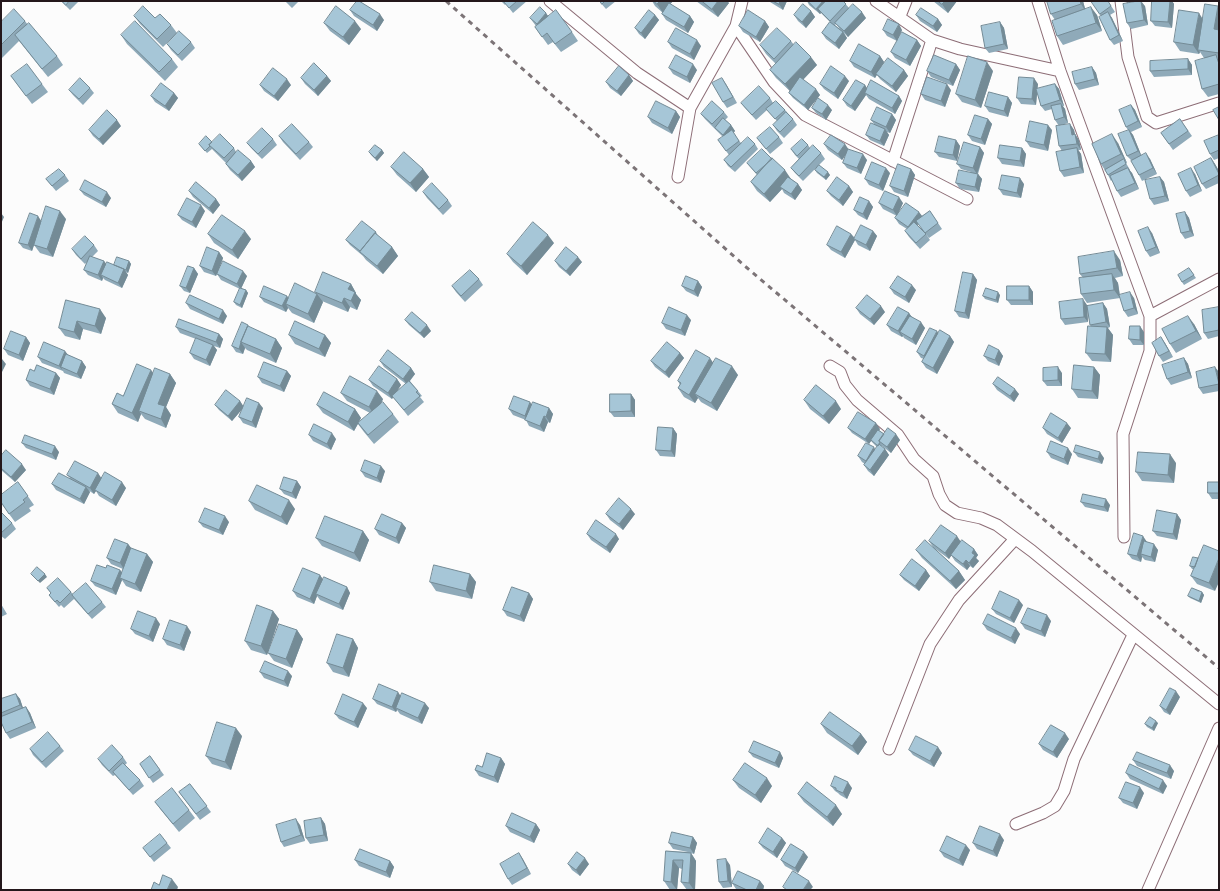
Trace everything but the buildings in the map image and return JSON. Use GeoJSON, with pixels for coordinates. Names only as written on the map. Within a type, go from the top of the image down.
{"type":"FeatureCollection","features":[{"type":"Feature","properties":{"kind":"street"},"geometry":{"type":"LineString","coordinates":[[550,1],[637,72],[690,108]]}},
{"type":"Feature","properties":{"kind":"street"},"geometry":{"type":"LineString","coordinates":[[678,177],[690,108],[736,26],[742,1]]}},
{"type":"Feature","properties":{"kind":"street"},"geometry":{"type":"LineString","coordinates":[[876,1],[900,16],[932,40],[967,51],[1060,71]]}},
{"type":"Feature","properties":{"kind":"street"},"geometry":{"type":"LineString","coordinates":[[900,16],[906,1]]}},
{"type":"Feature","properties":{"kind":"street"},"geometry":{"type":"LineString","coordinates":[[1038,1],[1060,71],[1150,316],[1150,350],[1122,434],[1124,537]]}},
{"type":"Feature","properties":{"kind":"street"},"geometry":{"type":"LineString","coordinates":[[1121,1],[1128,57],[1147,118],[1156,123],[1219,103]]}},
{"type":"Feature","properties":{"kind":"street"},"geometry":{"type":"LineString","coordinates":[[736,26],[774,82],[805,115],[967,199]]}},
{"type":"Feature","properties":{"kind":"street"},"geometry":{"type":"LineString","coordinates":[[893,161],[932,40]]}},
{"type":"Feature","properties":{"kind":"street"},"geometry":{"type":"LineString","coordinates":[[1150,316],[1219,279]]}},
{"type":"Feature","properties":{"kind":"street"},"geometry":{"type":"LineString","coordinates":[[830,366],[840,372],[845,385],[857,400],[898,435],[914,459],[933,476],[938,494],[945,505],[957,513],[981,518],[997,525],[1219,704]]}},
{"type":"Feature","properties":{"kind":"street"},"geometry":{"type":"LineString","coordinates":[[889,749],[930,644],[959,600],[1015,539]]}},
{"type":"Feature","properties":{"kind":"street"},"geometry":{"type":"LineString","coordinates":[[1016,824],[1055,806],[1064,791],[1074,759],[1133,635]]}},
{"type":"Feature","properties":{"kind":"street"},"geometry":{"type":"LineString","coordinates":[[1148,890],[1219,728]]}},
{"type":"Feature","properties":{"kind":"railway"},"geometry":{"type":"LineString","coordinates":[[446,1],[746,267],[1219,668]]}}]}
